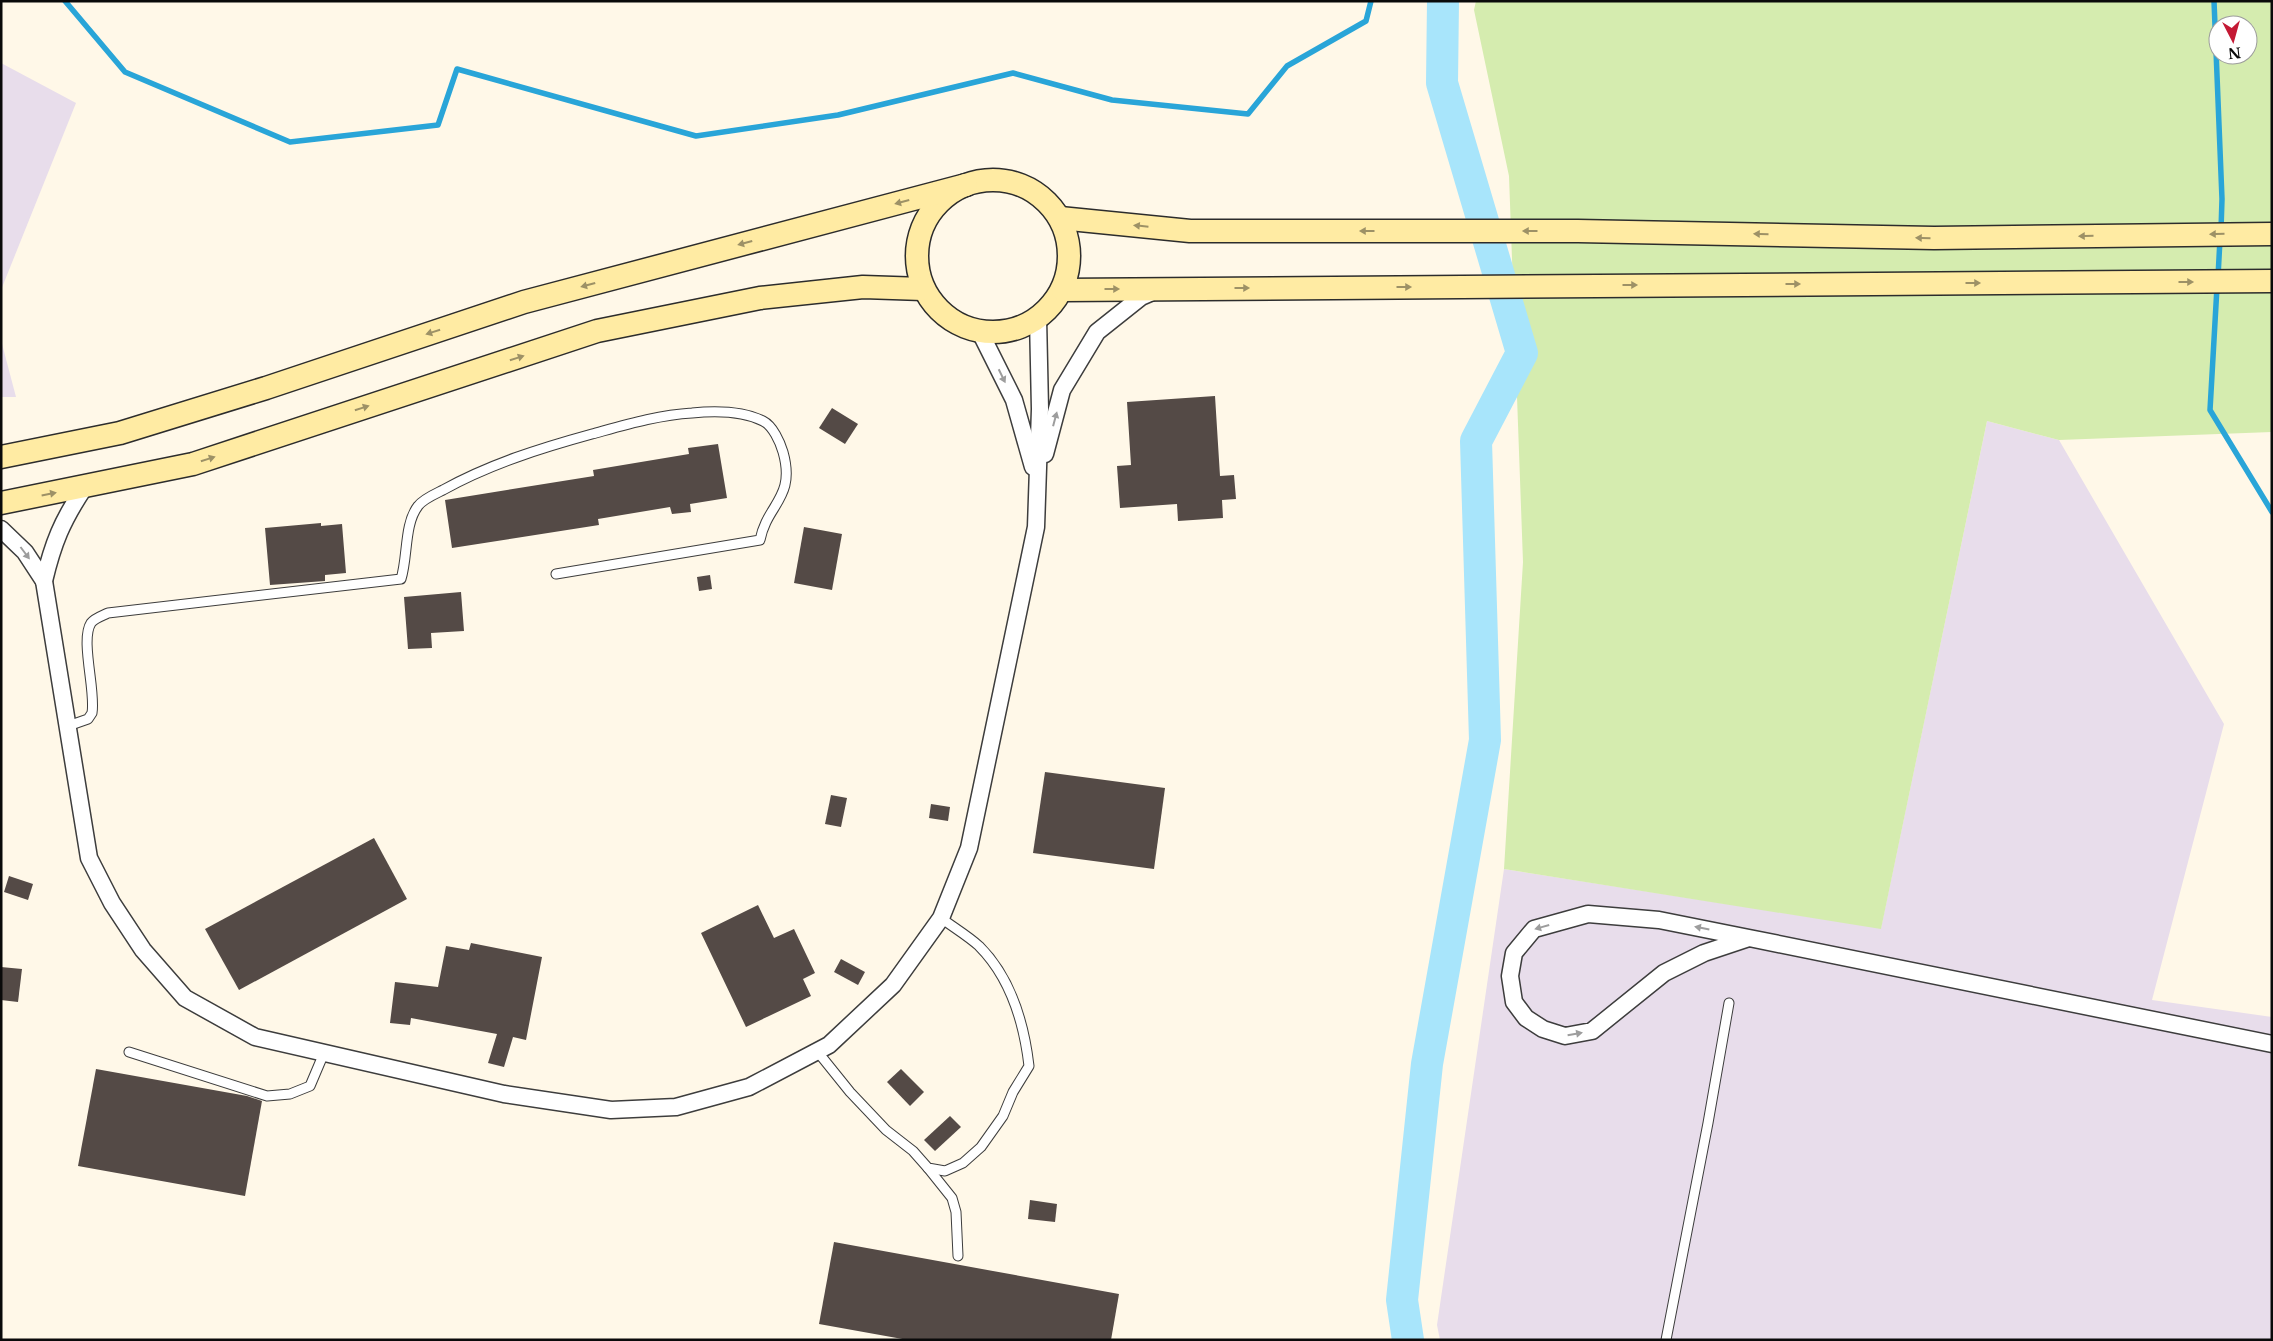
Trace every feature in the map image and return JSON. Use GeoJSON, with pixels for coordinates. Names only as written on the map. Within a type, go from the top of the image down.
{"type":"FeatureCollection","features":[{"type":"Feature","properties":{"kind":"street"},"geometry":{"type":"LineString","coordinates":[[1,458],[120,433],[266,388],[524,302],[966,185],[987,180],[1029,188],[1047,201],[1060,218],[1069,241],[1070,266],[1063,290],[1049,310],[1029,324],[1005,332],[980,332],[957,324],[950,319],[937,309],[923,289],[916,264],[918,239],[928,216],[944,197],[966,185]]}},
{"type":"Feature","properties":{"kind":"street"},"geometry":{"type":"LineString","coordinates":[[1060,218],[1190,231],[1578,230],[1934,238],[2269,234]]}},
{"type":"Feature","properties":{"kind":"street"},"geometry":{"type":"LineString","coordinates":[[1063,290],[2272,281]]}},
{"type":"Feature","properties":{"kind":"street"},"geometry":{"type":"LineString","coordinates":[[1,503],[84,488],[194,464],[597,331],[760,298],[863,287],[923,289]]}},
{"type":"Feature","properties":{"kind":"street"},"geometry":{"type":"LineString","coordinates":[[1038,483],[1062,390],[1098,332],[1141,297],[1158,289]]}},
{"type":"Feature","properties":{"kind":"street"},"geometry":{"type":"LineString","coordinates":[[84,488],[64,519],[52,548],[44,581],[89,858],[112,903],[143,950],[185,998],[255,1037],[504,1094],[612,1110],[676,1107],[749,1087],[830,1045],[893,985],[941,918],[969,848],[1036,526],[1040,409],[1038,318]]}},
{"type":"Feature","properties":{"kind":"street"},"geometry":{"type":"LineString","coordinates":[[980,332],[1014,400],[1038,483]]}},
{"type":"Feature","properties":{"kind":"street"},"geometry":{"type":"LineString","coordinates":[[1,529],[25,552],[44,581]]}},
{"type":"Feature","properties":{"kind":"street"},"geometry":{"type":"LineString","coordinates":[[1749,938],[1704,954],[1664,973],[1592,1031],[1565,1036],[1543,1029],[1526,1018],[1514,1002],[1510,976],[1514,952],[1534,930],[1588,914],[1659,920],[1749,938],[2272,1044]]}},
{"type":"Feature","properties":{"kind":"lane"},"geometry":{"type":"LineString","coordinates":[[68,726],[88,719],[92,713],[87,635],[92,621],[98,617],[118,612],[401,579],[406,562],[409,526],[418,506],[433,495],[475,472],[562,442],[638,421],[692,413],[728,414],[753,417],[765,422],[776,435],[783,452],[786,468],[785,492],[762,530],[760,540],[556,574]]}},
{"type":"Feature","properties":{"kind":"lane"},"geometry":{"type":"LineString","coordinates":[[928,1168],[944,1171],[963,1163],[981,1147],[1003,1116],[1013,1092],[1029,1066],[1026,1044],[1007,985],[993,962],[978,945],[941,918]]}},
{"type":"Feature","properties":{"kind":"lane"},"geometry":{"type":"LineString","coordinates":[[1666,1340],[1729,1003]]}},
{"type":"Feature","properties":{"kind":"lane"},"geometry":{"type":"LineString","coordinates":[[129,1052],[267,1096],[290,1094],[310,1086],[324,1053]]}},
{"type":"Feature","properties":{"kind":"lane"},"geometry":{"type":"LineString","coordinates":[[817,1052],[874,1117],[928,1168],[952,1198],[956,1212],[958,1256]]}},
{"type":"Feature","properties":{"kind":"shaded area"},"geometry":{"type":"Polygon","coordinates":[[[1,63],[76,103],[1,290],[1,63]]]}},
{"type":"Feature","properties":{"kind":"shaded area"},"geometry":{"type":"Polygon","coordinates":[[[1,340],[16,397],[1,397],[1,340]]]}},
{"type":"Feature","properties":{"kind":"shaded area"},"geometry":{"type":"Polygon","coordinates":[[[1987,421],[2059,440],[2224,724],[2152,1000],[2272,1017],[2272,1340],[1440,1340],[1437,1325],[1504,869],[1881,928],[1987,421]]]}},
{"type":"Feature","properties":{"kind":"green space"},"geometry":{"type":"Polygon","coordinates":[[[1476,1],[2272,1],[2272,432],[2059,440],[1987,421],[1881,929],[1504,869],[1523,562],[1509,176],[1474,10],[1476,1]]]}},
{"type":"Feature","properties":{"kind":"building"},"geometry":{"type":"Polygon","coordinates":[[[1215,396],[1220,476],[1234,475],[1236,499],[1222,500],[1223,518],[1178,521],[1177,504],[1120,508],[1117,466],[1131,465],[1127,402],[1215,396]]]}},
{"type":"Feature","properties":{"kind":"building"},"geometry":{"type":"Polygon","coordinates":[[[832,408],[858,424],[845,444],[819,428],[832,408]]]}},
{"type":"Feature","properties":{"kind":"building"},"geometry":{"type":"Polygon","coordinates":[[[718,444],[727,498],[690,504],[691,512],[672,514],[670,507],[598,519],[599,525],[452,548],[445,500],[594,476],[593,470],[689,454],[688,448],[718,444]]]}},
{"type":"Feature","properties":{"kind":"building"},"geometry":{"type":"Polygon","coordinates":[[[321,523],[321,526],[342,524],[346,573],[325,575],[325,581],[270,585],[265,528],[321,523]]]}},
{"type":"Feature","properties":{"kind":"building"},"geometry":{"type":"Polygon","coordinates":[[[804,527],[842,534],[832,590],[794,583],[804,527]]]}},
{"type":"Feature","properties":{"kind":"building"},"geometry":{"type":"Polygon","coordinates":[[[710,575],[712,589],[699,591],[697,577],[710,575]]]}},
{"type":"Feature","properties":{"kind":"building"},"geometry":{"type":"Polygon","coordinates":[[[461,592],[464,631],[431,633],[432,648],[408,649],[404,597],[461,592]]]}},
{"type":"Feature","properties":{"kind":"building"},"geometry":{"type":"Polygon","coordinates":[[[1045,772],[1165,788],[1154,869],[1033,853],[1045,772]]]}},
{"type":"Feature","properties":{"kind":"building"},"geometry":{"type":"Polygon","coordinates":[[[831,795],[847,798],[841,827],[825,824],[831,795]]]}},
{"type":"Feature","properties":{"kind":"building"},"geometry":{"type":"Polygon","coordinates":[[[931,804],[950,807],[948,821],[929,818],[931,804]]]}},
{"type":"Feature","properties":{"kind":"building"},"geometry":{"type":"Polygon","coordinates":[[[374,838],[407,899],[239,990],[205,929],[374,838]]]}},
{"type":"Feature","properties":{"kind":"building"},"geometry":{"type":"Polygon","coordinates":[[[9,876],[33,884],[28,900],[4,892],[9,876]]]}},
{"type":"Feature","properties":{"kind":"building"},"geometry":{"type":"Polygon","coordinates":[[[758,905],[774,938],[794,929],[815,973],[803,979],[811,996],[746,1027],[701,933],[758,905]]]}},
{"type":"Feature","properties":{"kind":"building"},"geometry":{"type":"Polygon","coordinates":[[[471,943],[542,957],[526,1040],[513,1037],[504,1067],[488,1063],[497,1034],[411,1018],[410,1025],[390,1023],[395,982],[438,987],[446,946],[469,950],[471,943]]]}},
{"type":"Feature","properties":{"kind":"building"},"geometry":{"type":"Polygon","coordinates":[[[841,959],[865,972],[858,985],[834,972],[841,959]]]}},
{"type":"Feature","properties":{"kind":"building"},"geometry":{"type":"Polygon","coordinates":[[[1,967],[22,969],[18,1002],[1,1000],[1,967]]]}},
{"type":"Feature","properties":{"kind":"building"},"geometry":{"type":"Polygon","coordinates":[[[96,1069],[247,1096],[262,1101],[245,1196],[78,1166],[96,1069]]]}},
{"type":"Feature","properties":{"kind":"building"},"geometry":{"type":"Polygon","coordinates":[[[901,1069],[924,1092],[910,1106],[887,1082],[901,1069]]]}},
{"type":"Feature","properties":{"kind":"building"},"geometry":{"type":"Polygon","coordinates":[[[950,1116],[961,1127],[935,1151],[924,1140],[950,1116]]]}},
{"type":"Feature","properties":{"kind":"building"},"geometry":{"type":"Polygon","coordinates":[[[1030,1200],[1057,1204],[1055,1222],[1028,1219],[1030,1200]]]}},
{"type":"Feature","properties":{"kind":"building"},"geometry":{"type":"Polygon","coordinates":[[[834,1242],[1119,1294],[1111,1340],[908,1340],[819,1324],[834,1242]]]}},
{"type":"Feature","properties":{"kind":"waterway"},"geometry":{"type":"LineString","coordinates":[[65,1],[125,72],[290,142],[438,125],[457,69],[696,136],[838,115],[1013,73],[1112,100],[1248,114],[1287,66],[1366,21],[1371,1]]}},
{"type":"Feature","properties":{"kind":"waterway"},"geometry":{"type":"LineString","coordinates":[[1408,1340],[1402,1300],[1427,1064],[1485,740],[1476,441],[1522,353],[1442,83],[1443,1]]}},
{"type":"Feature","properties":{"kind":"waterway"},"geometry":{"type":"LineString","coordinates":[[2214,1],[2222,199],[2221,230]]}},
{"type":"Feature","properties":{"kind":"waterway"},"geometry":{"type":"LineString","coordinates":[[2218,277],[2220,239]]}},
{"type":"Feature","properties":{"kind":"waterway"},"geometry":{"type":"LineString","coordinates":[[2217,287],[2210,410],[2272,512]]}}]}
